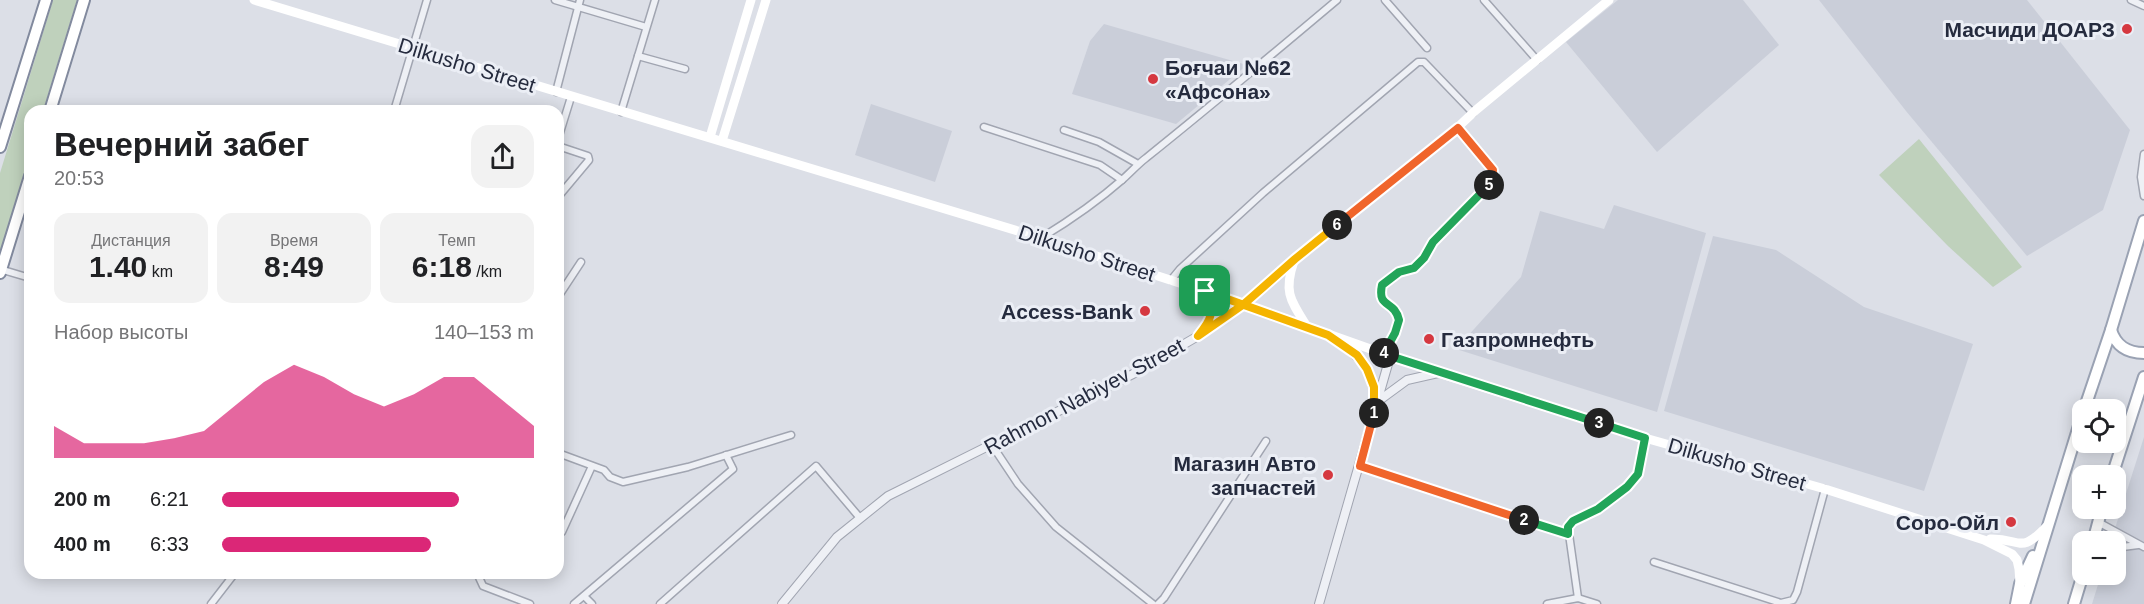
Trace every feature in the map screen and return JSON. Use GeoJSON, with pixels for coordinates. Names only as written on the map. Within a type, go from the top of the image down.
{"type":"FeatureCollection","features":[{"type":"Feature","properties":{"kind":"main road"},"geometry":{"type":"LineString","coordinates":[[0,147],[46,0]]}},
{"type":"Feature","properties":{"kind":"main road"},"geometry":{"type":"LineString","coordinates":[[52,105],[84,0]]}},
{"type":"Feature","properties":{"kind":"main road","name":"Dilkusho Street"},"geometry":{"type":"LineString","coordinates":[[254,0],[1041,238],[1171,279],[1438,373],[1645,438],[1825,489],[1984,540]]}},
{"type":"Feature","properties":{"kind":"main road"},"geometry":{"type":"LineString","coordinates":[[710,137],[751,0]]}},
{"type":"Feature","properties":{"kind":"main road"},"geometry":{"type":"LineString","coordinates":[[722,141],[766,0]]}},
{"type":"Feature","properties":{"kind":"main road","name":"Rahmon Nabiyev Street"},"geometry":{"type":"LineString","coordinates":[[1244,304],[1295,259],[1458,128],[1609,0]]}},
{"type":"Feature","properties":{"kind":"main road"},"geometry":{"type":"LineString","coordinates":[[0,270],[24,195]]}},
{"type":"Feature","properties":{"kind":"main road"},"geometry":{"type":"LineString","coordinates":[[2088,399],[2144,221]]}},
{"type":"Feature","properties":{"kind":"main road"},"geometry":{"type":"LineString","coordinates":[[1295,259],[1289,274],[1288,288],[1292,301],[1308,328]]}},
{"type":"Feature","properties":{"kind":"main road"},"geometry":{"type":"LineString","coordinates":[[1198,336],[1209,323],[1212,314],[1205,291]]}},
{"type":"Feature","properties":{"kind":"main road"},"geometry":{"type":"LineString","coordinates":[[2111,330],[2120,346],[2128,351],[2144,353]]}},
{"type":"Feature","properties":{"kind":"main road"},"geometry":{"type":"LineString","coordinates":[[2116,465],[2144,377]]}},
{"type":"Feature","properties":{"kind":"main road"},"geometry":{"type":"LineString","coordinates":[[2018,602],[2041,547],[2072,448]]}},
{"type":"Feature","properties":{"kind":"main road"},"geometry":{"type":"LineString","coordinates":[[2095,531],[2099,519]]}},
{"type":"Feature","properties":{"kind":"main road"},"geometry":{"type":"LineString","coordinates":[[1984,540],[1997,539],[2019,544],[2032,540],[2048,525]]}},
{"type":"Feature","properties":{"kind":"main road"},"geometry":{"type":"LineString","coordinates":[[1984,540],[2012,554],[2017,560],[2020,584],[2018,602]]}},
{"type":"Feature","properties":{"kind":"main road"},"geometry":{"type":"LineString","coordinates":[[2020,584],[2041,547]]}},
{"type":"Feature","properties":{"kind":"main road"},"geometry":{"type":"LineString","coordinates":[[2074,604],[2079,585]]}},
{"type":"Feature","properties":{"kind":"street"},"geometry":{"type":"LineString","coordinates":[[396,105],[427,0]]}},
{"type":"Feature","properties":{"kind":"street"},"geometry":{"type":"LineString","coordinates":[[555,0],[579,3],[646,27]]}},
{"type":"Feature","properties":{"kind":"street"},"geometry":{"type":"LineString","coordinates":[[621,112],[654,0]]}},
{"type":"Feature","properties":{"kind":"street"},"geometry":{"type":"LineString","coordinates":[[1041,238],[1122,180],[1138,164],[1209,109],[1237,82],[1337,0]]}},
{"type":"Feature","properties":{"kind":"street"},"geometry":{"type":"LineString","coordinates":[[1385,0],[1427,48]]}},
{"type":"Feature","properties":{"kind":"street"},"geometry":{"type":"LineString","coordinates":[[1484,0],[1537,60]]}},
{"type":"Feature","properties":{"kind":"street"},"geometry":{"type":"LineString","coordinates":[[2131,0],[2144,6]]}},
{"type":"Feature","properties":{"kind":"street"},"geometry":{"type":"LineString","coordinates":[[556,92],[579,3]]}},
{"type":"Feature","properties":{"kind":"street"},"geometry":{"type":"LineString","coordinates":[[638,56],[685,69]]}},
{"type":"Feature","properties":{"kind":"street"},"geometry":{"type":"LineString","coordinates":[[1171,279],[1263,193],[1418,62],[1424,62],[1473,113]]}},
{"type":"Feature","properties":{"kind":"street"},"geometry":{"type":"LineString","coordinates":[[564,120],[571,97]]}},
{"type":"Feature","properties":{"kind":"street"},"geometry":{"type":"LineString","coordinates":[[984,127],[1100,165],[1122,180]]}},
{"type":"Feature","properties":{"kind":"street"},"geometry":{"type":"LineString","coordinates":[[1319,604],[1360,466],[1387,355],[1399,320],[1393,307],[1382,300],[1380,295],[1382,285],[1399,272],[1414,268],[1424,258],[1433,242],[1492,182],[1493,170],[1458,128]]}},
{"type":"Feature","properties":{"kind":"street"},"geometry":{"type":"LineString","coordinates":[[1064,130],[1115,149],[1138,164]]}},
{"type":"Feature","properties":{"kind":"street"},"geometry":{"type":"LineString","coordinates":[[564,148],[588,156],[589,160],[564,190]]}},
{"type":"Feature","properties":{"kind":"street"},"geometry":{"type":"LineString","coordinates":[[2144,154],[2141,177],[2144,196]]}},
{"type":"Feature","properties":{"kind":"street"},"geometry":{"type":"LineString","coordinates":[[564,288],[581,262]]}},
{"type":"Feature","properties":{"kind":"street"},"geometry":{"type":"LineString","coordinates":[[0,270],[24,276]]}},
{"type":"Feature","properties":{"kind":"street","name":"Rahmon Nabiyev Street"},"geometry":{"type":"LineString","coordinates":[[782,604],[837,537],[888,496],[1114,385],[1198,336],[1244,304]]}},
{"type":"Feature","properties":{"kind":"street"},"geometry":{"type":"LineString","coordinates":[[1328,335],[1357,355],[1367,369],[1374,387],[1376,404]]}},
{"type":"Feature","properties":{"kind":"street"},"geometry":{"type":"LineString","coordinates":[[1376,404],[1407,380],[1438,373]]}},
{"type":"Feature","properties":{"kind":"street"},"geometry":{"type":"LineString","coordinates":[[564,455],[604,470],[610,477],[623,482],[688,467],[791,435]]}},
{"type":"Feature","properties":{"kind":"street"},"geometry":{"type":"LineString","coordinates":[[1578,598],[1568,527],[1573,521],[1598,509],[1627,487],[1638,474],[1645,438]]}},
{"type":"Feature","properties":{"kind":"street"},"geometry":{"type":"LineString","coordinates":[[992,445],[1018,484],[1056,527],[1155,604],[1164,598],[1266,441]]}},
{"type":"Feature","properties":{"kind":"street"},"geometry":{"type":"LineString","coordinates":[[574,604],[733,469],[726,455]]}},
{"type":"Feature","properties":{"kind":"street"},"geometry":{"type":"LineString","coordinates":[[564,528],[592,466]]}},
{"type":"Feature","properties":{"kind":"street"},"geometry":{"type":"LineString","coordinates":[[660,604],[816,466],[860,518]]}},
{"type":"Feature","properties":{"kind":"street"},"geometry":{"type":"LineString","coordinates":[[1360,466],[1568,534]]}},
{"type":"Feature","properties":{"kind":"street"},"geometry":{"type":"LineString","coordinates":[[1654,562],[1781,603],[1792,600],[1797,592],[1825,489]]}},
{"type":"Feature","properties":{"kind":"street"},"geometry":{"type":"LineString","coordinates":[[2098,522],[2141,546]]}},
{"type":"Feature","properties":{"kind":"street"},"geometry":{"type":"LineString","coordinates":[[2126,547],[2141,546]]}},
{"type":"Feature","properties":{"kind":"street"},"geometry":{"type":"LineString","coordinates":[[211,604],[230,579]]}},
{"type":"Feature","properties":{"kind":"street"},"geometry":{"type":"LineString","coordinates":[[480,579],[483,586],[530,604]]}},
{"type":"Feature","properties":{"kind":"street"},"geometry":{"type":"LineString","coordinates":[[584,596],[592,604]]}},
{"type":"Feature","properties":{"kind":"street"},"geometry":{"type":"LineString","coordinates":[[1547,604],[1578,598],[1597,604]]}},
{"type":"Feature","properties":{"kind":"shaded area"},"geometry":{"type":"Polygon","coordinates":[[[1618,0],[1743,0],[1779,45],[1657,152],[1566,42],[1618,0]]]}},
{"type":"Feature","properties":{"kind":"shaded area"},"geometry":{"type":"Polygon","coordinates":[[[1819,0],[2027,0],[2130,130],[2103,210],[2027,256],[1906,111],[1819,0]]]}},
{"type":"Feature","properties":{"kind":"shaded area","name":"Боғчаи №62 «Афсона»"},"geometry":{"type":"Polygon","coordinates":[[[1104,24],[1247,65],[1176,124],[1072,94],[1090,41],[1104,24]]]}},
{"type":"Feature","properties":{"kind":"shaded area"},"geometry":{"type":"Polygon","coordinates":[[[871,104],[952,131],[935,182],[855,155],[871,104]]]}},
{"type":"Feature","properties":{"kind":"shaded area"},"geometry":{"type":"Polygon","coordinates":[[[1614,205],[1706,233],[1657,412],[1456,349],[1521,277],[1540,211],[1604,229],[1614,205]]]}},
{"type":"Feature","properties":{"kind":"shaded area"},"geometry":{"type":"Polygon","coordinates":[[[1713,236],[1776,250],[1864,307],[1973,344],[1924,491],[1664,411],[1713,236]]]}},
{"type":"Feature","properties":{"kind":"shaded area"},"geometry":{"type":"Polygon","coordinates":[[[2144,437],[2144,604],[2092,604],[2098,585],[2126,585],[2126,531],[2114,531],[2118,519],[2126,519],[2126,494],[2144,437]]]}},
{"type":"Feature","properties":{"kind":"green space"},"geometry":{"type":"Polygon","coordinates":[[[53,0],[77,0],[45,105],[24,105],[24,175],[0,254],[0,173],[53,0]]]}},
{"type":"Feature","properties":{"kind":"green space"},"geometry":{"type":"Polygon","coordinates":[[[1919,139],[2022,267],[1993,287],[1948,246],[1879,175],[1919,139]]]}},
{"type":"Feature","properties":{"kind":"place","name":"Масчиди ДОАРЗ"},"geometry":{"type":"Point","coordinates":[2127,29]}},
{"type":"Feature","properties":{"kind":"place","name":"Боғчаи №62 «Афсона»"},"geometry":{"type":"Point","coordinates":[1153,79]}},
{"type":"Feature","properties":{"kind":"place","name":"Access-Bank"},"geometry":{"type":"Point","coordinates":[1145,311]}},
{"type":"Feature","properties":{"kind":"place","name":"Газпромнефть"},"geometry":{"type":"Point","coordinates":[1429,339]}},
{"type":"Feature","properties":{"kind":"place","name":"Магазин Авто запчастей"},"geometry":{"type":"Point","coordinates":[1328,475]}},
{"type":"Feature","properties":{"kind":"place","name":"Соро-Ойл"},"geometry":{"type":"Point","coordinates":[2011,522]}},
{"type":"Feature","properties":{"kind":"route"},"geometry":{"type":"LineString","coordinates":[[1205,291],[1212,314],[1209,323],[1198,336],[1244,304],[1295,259],[1458,128],[1493,170],[1494,176],[1492,182],[1433,242],[1424,258],[1414,268],[1399,272],[1382,285],[1380,295],[1382,300],[1393,307],[1399,320],[1384,354],[1645,438],[1638,474],[1627,487],[1598,509],[1573,521],[1568,527],[1568,534],[1360,466],[1375,407],[1374,387],[1367,369],[1357,355],[1328,335],[1244,304],[1205,291]]}}]}
